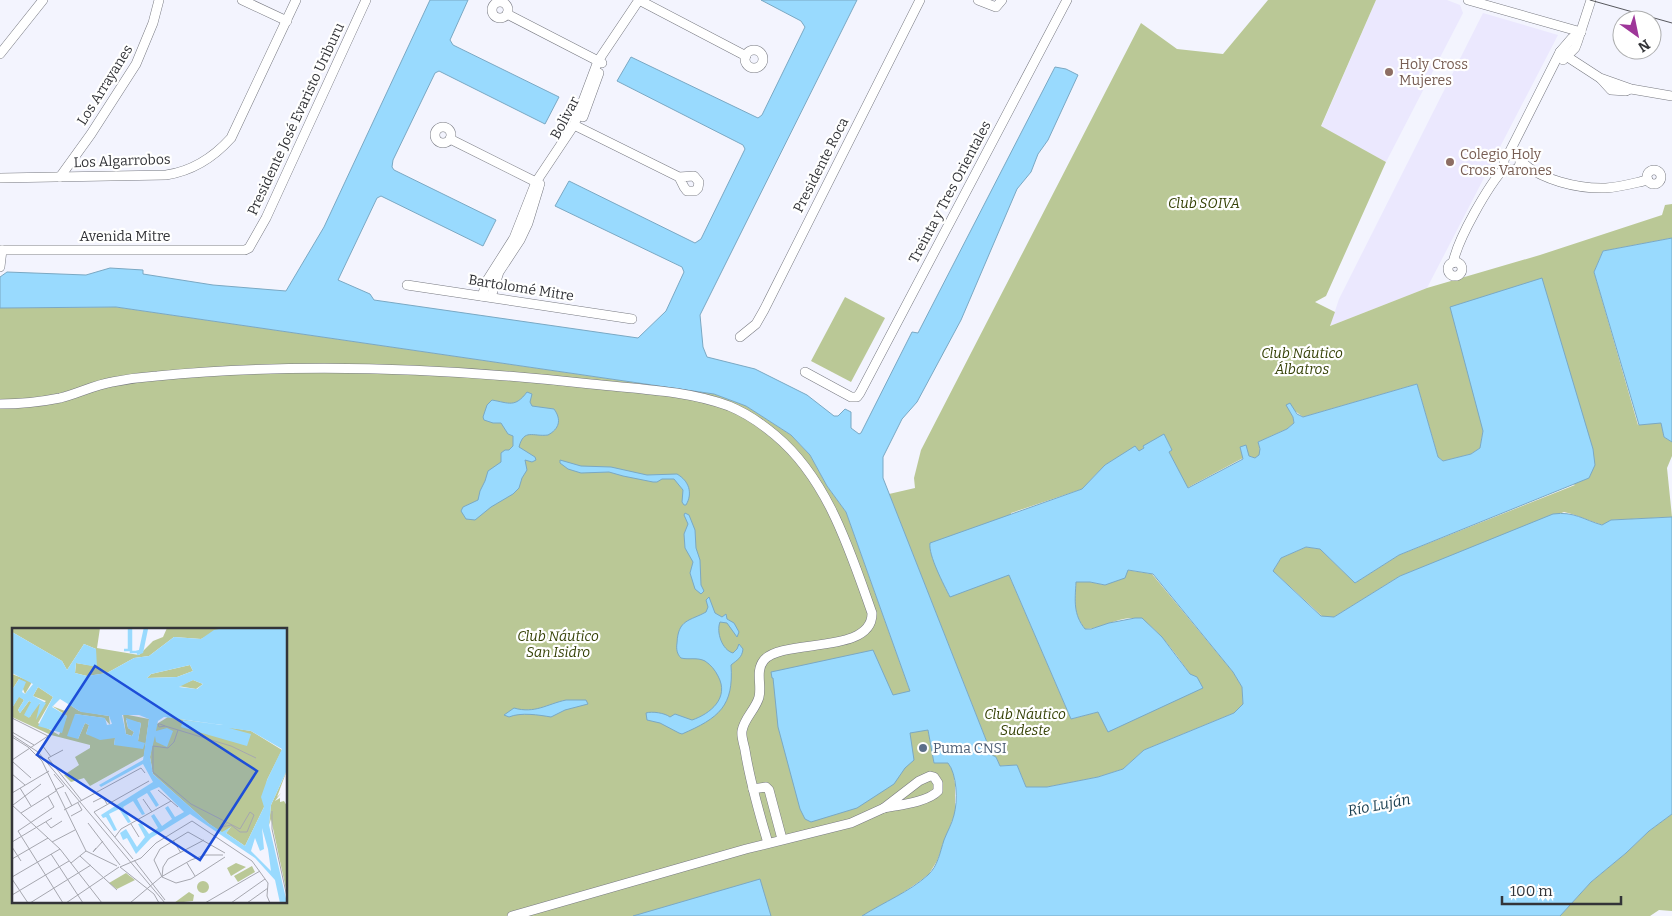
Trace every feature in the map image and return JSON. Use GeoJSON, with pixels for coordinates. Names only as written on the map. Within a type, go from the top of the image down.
{"type":"FeatureCollection","features":[{"type":"Feature","properties":{"kind":"street"},"geometry":{"type":"LineString","coordinates":[[0,54],[43,0]]}},
{"type":"Feature","properties":{"kind":"street","name":"Los Arrayanes"},"geometry":{"type":"LineString","coordinates":[[60,177],[91,134],[136,64],[154,23],[159,0]]}},
{"type":"Feature","properties":{"kind":"street"},"geometry":{"type":"LineString","coordinates":[[242,0],[287,21]]}},
{"type":"Feature","properties":{"kind":"street","name":"Los Algarrobos"},"geometry":{"type":"LineString","coordinates":[[0,178],[166,175],[191,169],[206,161],[232,138],[296,0]]}},
{"type":"Feature","properties":{"kind":"street","name":"Presidente José Evaristo Uriburu"},"geometry":{"type":"LineString","coordinates":[[249,248],[266,218],[366,0]]}},
{"type":"Feature","properties":{"kind":"street"},"geometry":{"type":"LineString","coordinates":[[641,0],[746,56]]}},
{"type":"Feature","properties":{"kind":"street","name":"Bolivar"},"geometry":{"type":"LineString","coordinates":[[486,296],[511,248],[530,217],[538,183],[576,126],[600,62],[621,38],[641,0]]}},
{"type":"Feature","properties":{"kind":"street","name":"Presidente Roca"},"geometry":{"type":"LineString","coordinates":[[740,337],[756,324],[764,310],[920,0]]}},
{"type":"Feature","properties":{"kind":"street"},"geometry":{"type":"LineString","coordinates":[[978,0],[996,7],[1002,0]]}},
{"type":"Feature","properties":{"kind":"street","name":"Treinta y Tres Orientales"},"geometry":{"type":"LineString","coordinates":[[805,372],[851,397],[856,397],[1067,0]]}},
{"type":"Feature","properties":{"kind":"street"},"geometry":{"type":"LineString","coordinates":[[1564,51],[1575,48],[1591,0]]}},
{"type":"Feature","properties":{"kind":"street"},"geometry":{"type":"LineString","coordinates":[[1472,1],[1581,32]]}},
{"type":"Feature","properties":{"kind":"street"},"geometry":{"type":"LineString","coordinates":[[507,14],[600,62]]}},
{"type":"Feature","properties":{"kind":"street"},"geometry":{"type":"LineString","coordinates":[[1453,263],[1455,252],[1469,226],[1495,179],[1505,167],[1504,162],[1551,67],[1581,32]]}},
{"type":"Feature","properties":{"kind":"street"},"geometry":{"type":"LineString","coordinates":[[1564,51],[1600,78],[1631,89],[1672,96]]}},
{"type":"Feature","properties":{"kind":"street"},"geometry":{"type":"LineString","coordinates":[[576,126],[684,179]]}},
{"type":"Feature","properties":{"kind":"street"},"geometry":{"type":"LineString","coordinates":[[450,139],[538,183]]}},
{"type":"Feature","properties":{"kind":"street"},"geometry":{"type":"LineString","coordinates":[[1505,167],[1512,171],[1520,165],[1515,146],[1516,139]]}},
{"type":"Feature","properties":{"kind":"street"},"geometry":{"type":"LineString","coordinates":[[1508,155],[1514,154],[1532,171],[1545,177],[1586,186],[1604,188],[1624,186],[1648,180]]}},
{"type":"Feature","properties":{"kind":"street","name":"Avenida Mitre"},"geometry":{"type":"LineString","coordinates":[[1,250],[245,250],[249,248]]}},
{"type":"Feature","properties":{"kind":"street"},"geometry":{"type":"LineString","coordinates":[[0,267],[1,250]]}},
{"type":"Feature","properties":{"kind":"street","name":"Bartolomé Mitre"},"geometry":{"type":"LineString","coordinates":[[407,285],[632,319]]}},
{"type":"Feature","properties":{"kind":"street"},"geometry":{"type":"LineString","coordinates":[[0,404],[28,404],[61,398],[111,382],[157,376],[245,370],[360,368],[474,373],[586,384],[676,394],[705,399],[736,409],[785,444],[806,469],[823,494],[841,527],[872,613],[872,622],[869,628],[857,636],[828,644],[778,652],[765,660],[760,670],[758,699],[745,721],[742,732],[753,789],[768,843]]}},
{"type":"Feature","properties":{"kind":"street"},"geometry":{"type":"LineString","coordinates":[[512,916],[782,839],[851,823],[884,808],[934,795],[938,791],[938,783],[934,777],[925,777],[884,808]]}},
{"type":"Feature","properties":{"kind":"street"},"geometry":{"type":"LineString","coordinates":[[753,789],[766,787],[770,790],[782,839]]}},
{"type":"Feature","properties":{"kind":"shaded area","name":"Holy Cross Mujeres"},"geometry":{"type":"Polygon","coordinates":[[[1376,0],[1447,0],[1460,5],[1463,13],[1386,162],[1321,127],[1376,0]]]}},
{"type":"Feature","properties":{"kind":"shaded area","name":"Colegio Holy Cross Varones"},"geometry":{"type":"Polygon","coordinates":[[[1483,13],[1558,35],[1427,288],[1330,326],[1339,299],[1483,13]]]}},
{"type":"Feature","properties":{"kind":"green space"},"geometry":{"type":"Polygon","coordinates":[[[1268,0],[1376,0],[1321,126],[1386,162],[1326,296],[1315,302],[1335,312],[1330,326],[1427,288],[1540,255],[1662,215],[1665,205],[1672,204],[1672,238],[1603,251],[1594,272],[1638,425],[1661,422],[1664,437],[1672,442],[1672,456],[1667,468],[1672,517],[1611,520],[1603,525],[1564,512],[1400,576],[1334,617],[1323,617],[1273,571],[1281,558],[1306,547],[1320,549],[1355,583],[1399,555],[1575,485],[1482,425],[1483,431],[1480,448],[1471,454],[1443,461],[1438,457],[1417,384],[1303,417],[1287,405],[1294,423],[1287,429],[1258,442],[1260,455],[1255,458],[1249,456],[1240,447],[1243,458],[1187,488],[1169,452],[1172,450],[1143,446],[1144,448],[1138,452],[1136,447],[1105,465],[1082,489],[1011,513],[1009,575],[1071,719],[1098,712],[1190,674],[1157,632],[1141,620],[1128,618],[1085,629],[1081,623],[1075,607],[1076,582],[1105,585],[1127,570],[1152,574],[1233,672],[1242,687],[1243,704],[1234,713],[1144,750],[1123,769],[1098,777],[1047,787],[1026,787],[1017,765],[1000,766],[996,757],[992,755],[889,494],[915,488],[914,478],[921,450],[1141,23],[1177,49],[1223,54],[1268,0]]]}},
{"type":"Feature","properties":{"kind":"green space"},"geometry":{"type":"Polygon","coordinates":[[[845,297],[885,318],[851,382],[811,361],[845,297]]]}},
{"type":"Feature","properties":{"kind":"green space","name":"Club Náutico San Isidro"},"geometry":{"type":"Polygon","coordinates":[[[116,307],[714,394],[746,406],[791,435],[810,455],[827,486],[846,512],[910,691],[928,730],[934,763],[948,763],[953,770],[955,813],[937,861],[929,874],[901,894],[862,916],[0,916],[0,308],[116,307]]]}},
{"type":"Feature","properties":{"kind":"green space"},"geometry":{"type":"Polygon","coordinates":[[[1672,814],[1672,911],[1659,910],[1650,916],[1560,916],[1591,882],[1649,831],[1672,814]]]}},
{"type":"Feature","properties":{"kind":"water","name":"Río Luján"},"geometry":{"type":"Polygon","coordinates":[[[430,0],[468,0],[450,40],[453,45],[559,97],[545,124],[439,71],[435,73],[393,160],[392,167],[394,170],[496,220],[483,246],[381,196],[377,198],[338,280],[370,294],[374,300],[638,338],[666,311],[684,272],[682,267],[555,206],[569,181],[695,243],[701,239],[745,149],[743,145],[617,81],[631,57],[758,118],[762,115],[805,27],[801,21],[761,0],[857,0],[700,315],[703,347],[707,357],[755,369],[807,395],[834,416],[838,416],[845,409],[851,412],[851,428],[859,434],[912,332],[918,333],[1055,67],[1066,69],[1078,75],[1048,140],[1038,154],[1031,172],[1017,189],[961,320],[917,402],[902,419],[883,457],[883,478],[992,755],[996,757],[1000,766],[1017,765],[1026,787],[1047,787],[1098,777],[1123,769],[1144,750],[1234,713],[1243,704],[1242,687],[1233,672],[1153,574],[1128,570],[1125,578],[1105,585],[1076,582],[1076,607],[1081,623],[1085,629],[1091,629],[1109,623],[1142,618],[1162,637],[1190,674],[1197,677],[1203,688],[1108,732],[1098,712],[1071,719],[1009,575],[950,597],[931,555],[930,543],[1082,489],[1105,465],[1135,446],[1139,451],[1144,448],[1143,446],[1164,434],[1172,450],[1169,452],[1188,488],[1243,459],[1240,447],[1246,445],[1249,456],[1255,458],[1259,455],[1258,442],[1287,429],[1294,423],[1293,417],[1286,405],[1290,403],[1297,414],[1303,417],[1417,384],[1438,457],[1443,461],[1471,454],[1480,448],[1483,431],[1450,307],[1542,278],[1593,449],[1595,465],[1589,478],[1399,555],[1355,583],[1320,549],[1306,547],[1281,558],[1273,571],[1321,616],[1334,617],[1400,576],[1553,514],[1573,515],[1602,525],[1611,520],[1672,517],[1672,814],[1649,831],[1591,882],[1560,916],[862,916],[913,887],[928,875],[934,867],[954,815],[955,781],[948,763],[934,763],[928,730],[910,733],[914,760],[905,768],[894,784],[857,808],[811,822],[805,819],[800,809],[778,727],[771,672],[873,650],[893,695],[910,691],[846,512],[827,486],[810,455],[791,435],[746,406],[714,394],[116,307],[0,308],[0,277],[7,272],[86,275],[110,268],[143,270],[143,274],[213,285],[286,291],[324,227],[430,0]]]}},
{"type":"Feature","properties":{"kind":"water"},"geometry":{"type":"Polygon","coordinates":[[[1672,238],[1672,442],[1664,437],[1661,423],[1639,425],[1594,272],[1603,251],[1672,238]]]}},
{"type":"Feature","properties":{"kind":"water"},"geometry":{"type":"Polygon","coordinates":[[[527,392],[532,394],[530,402],[532,406],[554,409],[559,420],[557,427],[548,435],[526,435],[524,437],[519,447],[535,457],[536,460],[532,462],[525,460],[527,470],[519,488],[475,520],[466,519],[461,511],[463,507],[478,500],[488,471],[501,462],[501,453],[513,446],[513,436],[508,434],[501,423],[484,420],[483,417],[487,405],[492,400],[507,403],[515,402],[527,392]]]}},
{"type":"Feature","properties":{"kind":"water"},"geometry":{"type":"Polygon","coordinates":[[[560,460],[581,466],[611,467],[647,475],[677,474],[689,488],[688,501],[684,505],[682,502],[683,490],[674,479],[662,479],[653,482],[609,472],[581,473],[568,469],[560,463],[560,460]]]}},
{"type":"Feature","properties":{"kind":"water"},"geometry":{"type":"Polygon","coordinates":[[[685,513],[689,515],[695,530],[696,548],[700,560],[701,585],[704,591],[701,594],[695,589],[690,573],[693,562],[685,548],[684,534],[688,524],[685,513]]]}},
{"type":"Feature","properties":{"kind":"water"},"geometry":{"type":"Polygon","coordinates":[[[709,597],[715,613],[722,617],[726,614],[727,619],[734,623],[739,632],[737,637],[727,623],[720,622],[719,635],[723,645],[733,653],[739,644],[743,649],[742,655],[731,665],[730,691],[722,709],[706,722],[682,734],[660,723],[647,720],[646,713],[665,714],[670,717],[675,714],[692,720],[705,714],[720,698],[721,684],[713,668],[702,660],[681,658],[677,649],[678,635],[682,625],[706,612],[708,607],[706,600],[709,597]]]}},
{"type":"Feature","properties":{"kind":"water"},"geometry":{"type":"Polygon","coordinates":[[[566,700],[586,700],[588,704],[565,710],[551,717],[524,714],[509,717],[504,715],[514,708],[521,710],[535,709],[566,700]]]}},
{"type":"Feature","properties":{"kind":"water"},"geometry":{"type":"Polygon","coordinates":[[[760,879],[771,916],[633,916],[760,879]]]}},
{"type":"Feature","properties":{"kind":"tram line"},"geometry":{"type":"LineString","coordinates":[[1590,0],[1672,23]]}},
{"type":"Feature","properties":{"kind":"place","name":"Holy Cross Mujeres"},"geometry":{"type":"Point","coordinates":[1389,72]}},
{"type":"Feature","properties":{"kind":"place","name":"Colegio Holy Cross Varones"},"geometry":{"type":"Point","coordinates":[1450,162]}},
{"type":"Feature","properties":{"kind":"place","name":"Puma CNSI"},"geometry":{"type":"Point","coordinates":[923,748]}},
{"type":"Feature","properties":{"kind":"park label","name":"Club SOIVA"},"geometry":{"type":"Point","coordinates":[1204,203]}},
{"type":"Feature","properties":{"kind":"park label","name":"Club Náutico Álbatros"},"geometry":{"type":"Point","coordinates":[1302,362]}},
{"type":"Feature","properties":{"kind":"park label","name":"Club Náutico Sudeste"},"geometry":{"type":"Point","coordinates":[1025,722]}}]}
